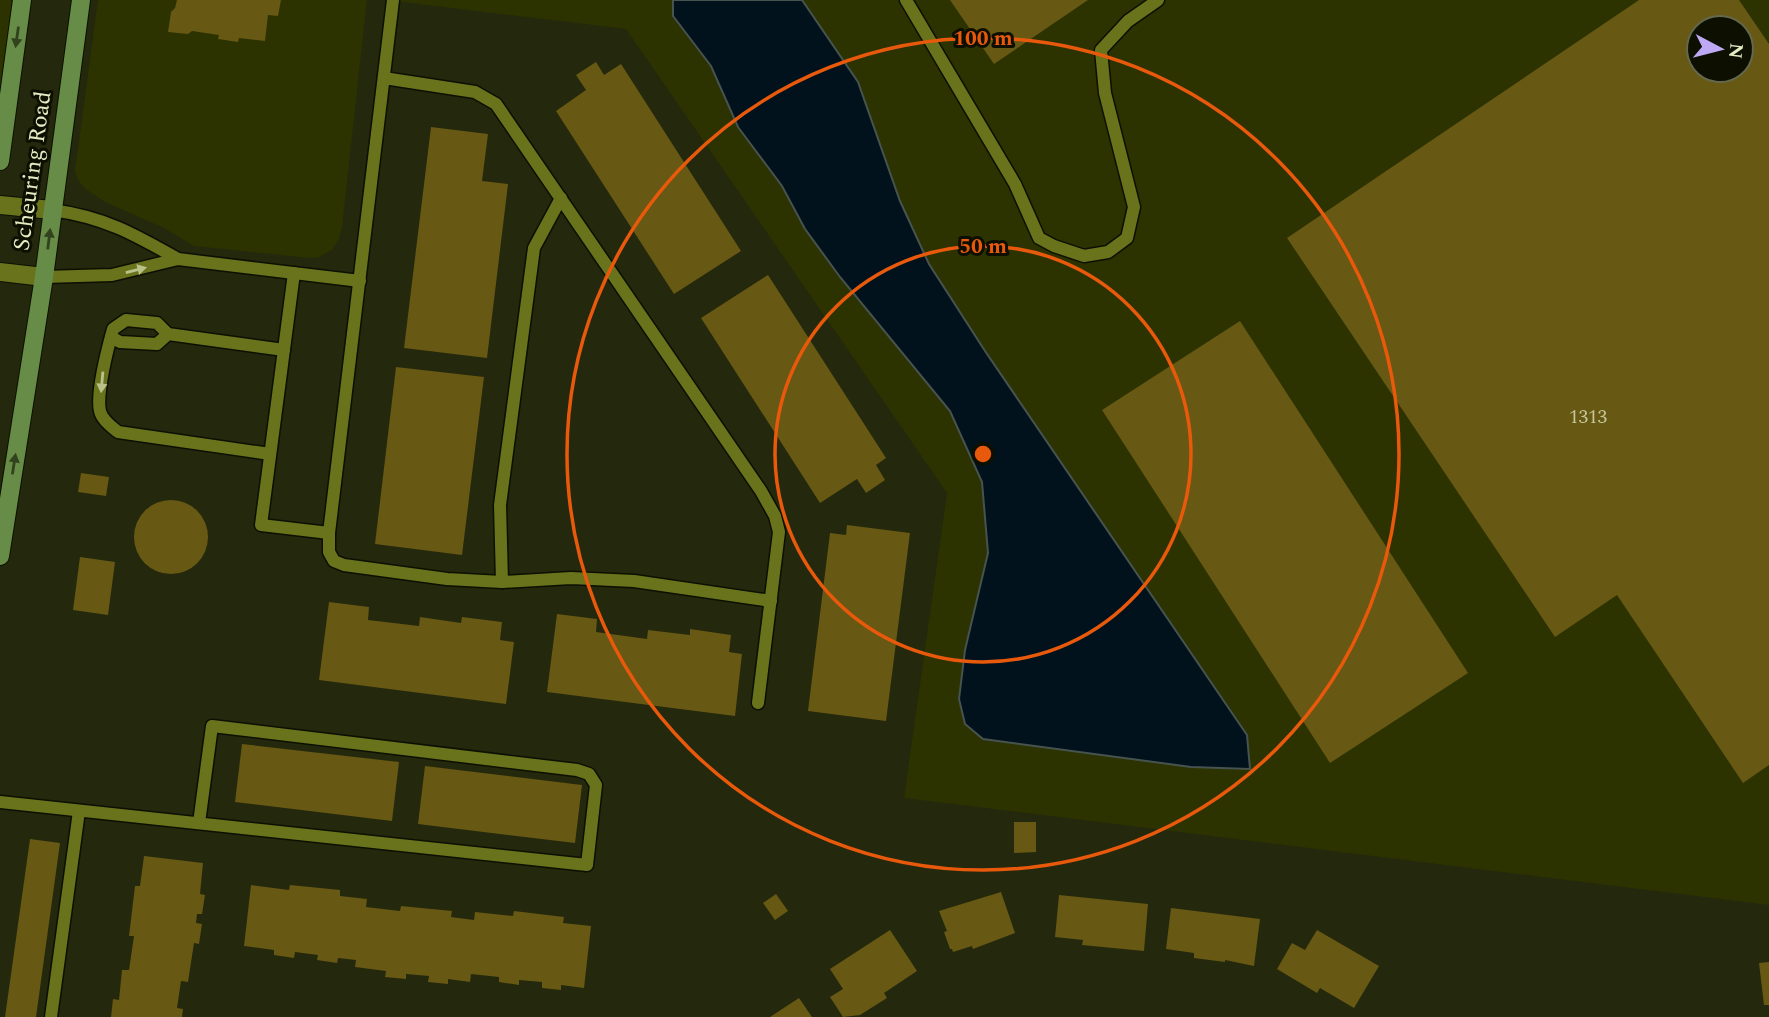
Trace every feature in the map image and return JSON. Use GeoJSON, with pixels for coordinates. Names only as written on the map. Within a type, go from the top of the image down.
{"type":"FeatureCollection","features":[{"type":"Feature","properties":{"kind":"main road","name":"Scheuring Road"},"geometry":{"type":"LineString","coordinates":[[0,161],[6,79],[22,0]]}},
{"type":"Feature","properties":{"kind":"main road","name":"Scheuring Road"},"geometry":{"type":"LineString","coordinates":[[0,556],[44,276],[81,0]]}},
{"type":"Feature","properties":{"kind":"street"},"geometry":{"type":"LineString","coordinates":[[0,205],[52,210]]}},
{"type":"Feature","properties":{"kind":"street"},"geometry":{"type":"LineString","coordinates":[[0,272],[44,276]]}},
{"type":"Feature","properties":{"kind":"lane"},"geometry":{"type":"LineString","coordinates":[[393,0],[329,533],[329,552],[334,561],[344,565],[447,579],[502,582],[607,579],[771,601]]}},
{"type":"Feature","properties":{"kind":"lane"},"geometry":{"type":"LineString","coordinates":[[906,0],[1016,184],[1039,238],[1084,256],[1108,252],[1127,238],[1134,207],[1105,93],[1101,50],[1128,21],[1158,0]]}},
{"type":"Feature","properties":{"kind":"lane"},"geometry":{"type":"LineString","coordinates":[[384,78],[484,95],[496,104],[761,491],[775,516],[779,532],[758,703]]}},
{"type":"Feature","properties":{"kind":"lane"},"geometry":{"type":"LineString","coordinates":[[502,582],[500,505],[534,247],[561,198]]}},
{"type":"Feature","properties":{"kind":"lane"},"geometry":{"type":"LineString","coordinates":[[52,210],[85,215],[111,224],[178,259]]}},
{"type":"Feature","properties":{"kind":"lane"},"geometry":{"type":"LineString","coordinates":[[44,276],[111,275],[178,259],[360,281]]}},
{"type":"Feature","properties":{"kind":"lane"},"geometry":{"type":"LineString","coordinates":[[294,273],[261,525],[329,533]]}},
{"type":"Feature","properties":{"kind":"lane"},"geometry":{"type":"LineString","coordinates":[[270,454],[118,432],[106,422],[100,411],[102,375],[111,337],[118,324],[126,320],[157,323],[168,334],[284,350]]}},
{"type":"Feature","properties":{"kind":"lane"},"geometry":{"type":"LineString","coordinates":[[111,337],[120,342],[157,344],[168,334]]}},
{"type":"Feature","properties":{"kind":"lane"},"geometry":{"type":"LineString","coordinates":[[0,802],[587,865],[596,785],[589,774],[577,769],[212,726],[200,823]]}},
{"type":"Feature","properties":{"kind":"lane"},"geometry":{"type":"LineString","coordinates":[[51,1017],[79,811]]}},
{"type":"Feature","properties":{"kind":"shaded area"},"geometry":{"type":"Polygon","coordinates":[[[0,0],[22,0],[0,161],[0,0]]]}},
{"type":"Feature","properties":{"kind":"shaded area"},"geometry":{"type":"Polygon","coordinates":[[[98,0],[367,0],[342,227],[332,250],[319,257],[309,258],[194,246],[164,228],[105,202],[84,188],[75,171],[98,0]]]}},
{"type":"Feature","properties":{"kind":"shaded area"},"geometry":{"type":"Polygon","coordinates":[[[385,0],[1769,0],[1769,905],[904,798],[947,493],[626,29],[385,0]]]}},
{"type":"Feature","properties":{"kind":"water"},"geometry":{"type":"Polygon","coordinates":[[[673,0],[802,0],[858,82],[900,201],[929,264],[985,351],[1247,735],[1250,769],[1191,767],[983,739],[965,724],[959,699],[965,650],[988,553],[982,482],[950,411],[840,277],[805,229],[782,186],[738,127],[711,66],[673,16],[673,0]]]}},
{"type":"Feature","properties":{"kind":"building"},"geometry":{"type":"Polygon","coordinates":[[[177,0],[281,0],[278,16],[268,15],[265,41],[239,38],[238,42],[218,39],[219,35],[192,31],[188,34],[168,32],[171,12],[177,0]]]}},
{"type":"Feature","properties":{"kind":"building"},"geometry":{"type":"Polygon","coordinates":[[[950,0],[1088,0],[994,64],[950,0]]]}},
{"type":"Feature","properties":{"kind":"building"},"geometry":{"type":"Polygon","coordinates":[[[1639,0],[1739,0],[1749,14],[1685,14],[1685,84],[1755,84],[1755,23],[1769,44],[1769,765],[1743,783],[1617,595],[1555,637],[1287,238],[1639,0]]]}},
{"type":"Feature","properties":{"kind":"building"},"geometry":{"type":"Polygon","coordinates":[[[596,62],[604,75],[621,64],[741,251],[674,294],[556,111],[586,90],[576,75],[596,62]]]}},
{"type":"Feature","properties":{"kind":"building"},"geometry":{"type":"Polygon","coordinates":[[[431,127],[488,134],[482,181],[508,184],[487,358],[404,348],[431,127]]]}},
{"type":"Feature","properties":{"kind":"building"},"geometry":{"type":"Polygon","coordinates":[[[768,275],[886,458],[876,465],[885,480],[866,493],[857,479],[820,503],[701,318],[768,275]]]}},
{"type":"Feature","properties":{"kind":"building"},"geometry":{"type":"Polygon","coordinates":[[[1240,321],[1468,673],[1330,763],[1102,410],[1240,321]]]}},
{"type":"Feature","properties":{"kind":"building"},"geometry":{"type":"Polygon","coordinates":[[[396,367],[484,377],[462,555],[375,544],[396,367]]]}},
{"type":"Feature","properties":{"kind":"building"},"geometry":{"type":"Polygon","coordinates":[[[81,473],[109,477],[106,496],[78,492],[81,473]]]}},
{"type":"Feature","properties":{"kind":"building"},"geometry":{"type":"Polygon","coordinates":[[[171,500],[185,503],[197,511],[205,523],[208,537],[205,551],[197,563],[185,571],[171,574],[157,571],[145,563],[137,551],[134,537],[137,523],[145,511],[157,503],[171,500]]]}},
{"type":"Feature","properties":{"kind":"building"},"geometry":{"type":"Polygon","coordinates":[[[847,525],[910,533],[886,721],[808,711],[830,533],[846,535],[847,525]]]}},
{"type":"Feature","properties":{"kind":"building"},"geometry":{"type":"Polygon","coordinates":[[[80,557],[115,562],[108,615],[73,610],[80,557]]]}},
{"type":"Feature","properties":{"kind":"building"},"geometry":{"type":"Polygon","coordinates":[[[329,602],[369,607],[368,620],[419,626],[420,617],[461,623],[462,617],[502,622],[500,640],[514,642],[506,704],[319,680],[329,602]]]}},
{"type":"Feature","properties":{"kind":"building"},"geometry":{"type":"Polygon","coordinates":[[[557,614],[597,619],[596,632],[647,639],[648,630],[690,635],[690,629],[731,635],[729,652],[742,654],[735,716],[547,692],[557,614]]]}},
{"type":"Feature","properties":{"kind":"building"},"geometry":{"type":"Polygon","coordinates":[[[242,744],[399,762],[392,821],[235,802],[242,744]]]}},
{"type":"Feature","properties":{"kind":"building"},"geometry":{"type":"Polygon","coordinates":[[[425,766],[582,785],[575,843],[418,824],[425,766]]]}},
{"type":"Feature","properties":{"kind":"building"},"geometry":{"type":"Polygon","coordinates":[[[1014,822],[1036,822],[1036,852],[1014,853],[1014,822]]]}},
{"type":"Feature","properties":{"kind":"building"},"geometry":{"type":"Polygon","coordinates":[[[30,839],[60,843],[36,1017],[5,1017],[30,839]]]}},
{"type":"Feature","properties":{"kind":"building"},"geometry":{"type":"Polygon","coordinates":[[[144,856],[203,863],[200,894],[205,895],[202,914],[197,914],[196,923],[202,924],[199,944],[194,943],[188,982],[181,981],[177,1008],[183,1009],[182,1017],[111,1017],[113,999],[119,1000],[122,970],[129,970],[134,936],[129,936],[135,886],[140,886],[144,856]]]}},
{"type":"Feature","properties":{"kind":"building"},"geometry":{"type":"Polygon","coordinates":[[[251,885],[289,890],[290,885],[340,890],[340,896],[367,899],[366,907],[400,911],[401,906],[452,911],[451,917],[474,920],[475,912],[513,916],[514,911],[564,917],[563,923],[591,926],[584,988],[561,985],[561,990],[542,988],[542,982],[519,980],[519,985],[499,982],[499,977],[471,974],[470,982],[448,979],[448,984],[428,982],[429,976],[406,974],[406,979],[385,977],[386,971],[355,967],[356,960],[338,958],[337,963],[317,960],[318,955],[295,952],[294,958],[274,955],[274,950],[244,946],[251,885]]]}},
{"type":"Feature","properties":{"kind":"building"},"geometry":{"type":"Polygon","coordinates":[[[1001,892],[1015,933],[973,949],[972,946],[953,952],[939,911],[1001,892]]]}},
{"type":"Feature","properties":{"kind":"building"},"geometry":{"type":"Polygon","coordinates":[[[776,894],[788,911],[775,920],[763,903],[776,894]]]}},
{"type":"Feature","properties":{"kind":"building"},"geometry":{"type":"Polygon","coordinates":[[[1059,895],[1148,904],[1144,951],[1082,945],[1083,940],[1055,937],[1059,895]]]}},
{"type":"Feature","properties":{"kind":"building"},"geometry":{"type":"Polygon","coordinates":[[[1171,908],[1260,919],[1254,966],[1225,960],[1194,958],[1194,953],[1166,949],[1171,908]]]}},
{"type":"Feature","properties":{"kind":"building"},"geometry":{"type":"Polygon","coordinates":[[[890,930],[917,971],[884,993],[887,998],[860,1015],[843,1017],[830,997],[843,989],[830,969],[890,930]]]}},
{"type":"Feature","properties":{"kind":"building"},"geometry":{"type":"Polygon","coordinates":[[[1317,930],[1379,966],[1354,1008],[1320,988],[1317,993],[1277,969],[1292,943],[1305,950],[1317,930]]]}},
{"type":"Feature","properties":{"kind":"building"},"geometry":{"type":"Polygon","coordinates":[[[1769,962],[1769,1005],[1764,1005],[1759,963],[1769,962]]]}},
{"type":"Feature","properties":{"kind":"building"},"geometry":{"type":"Polygon","coordinates":[[[799,998],[812,1017],[770,1017],[799,998]]]}}]}
